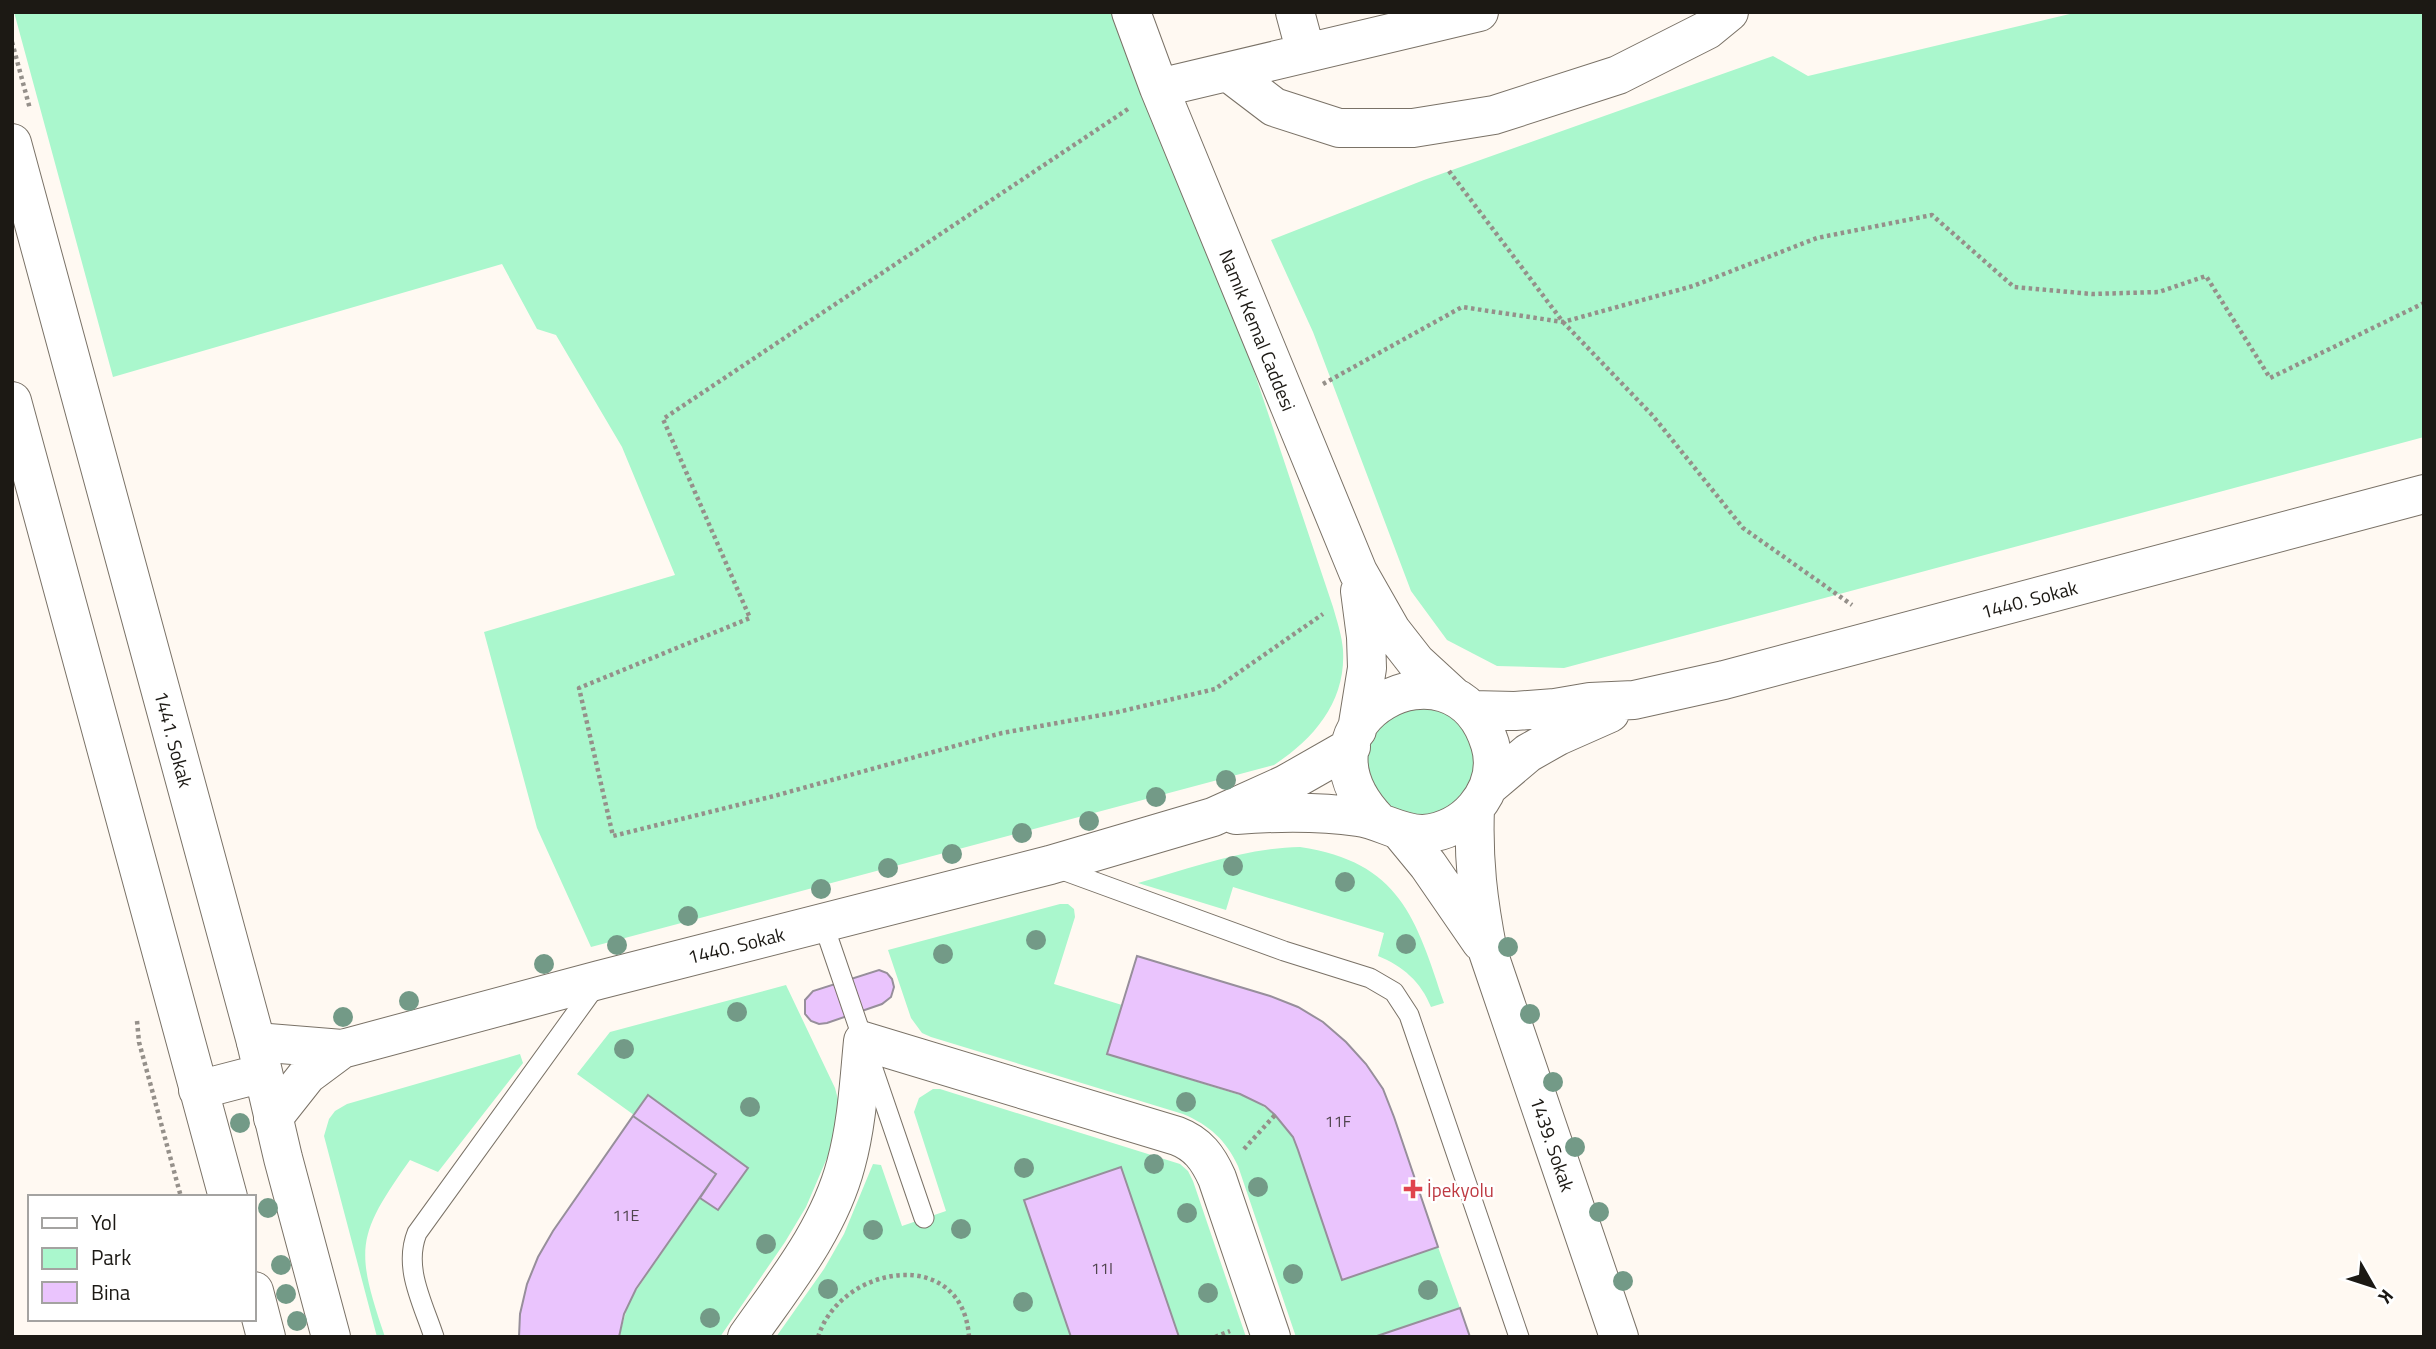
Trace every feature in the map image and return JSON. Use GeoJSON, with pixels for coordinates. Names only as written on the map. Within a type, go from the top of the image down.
{"type":"FeatureCollection","features":[{"type":"Feature","properties":{"kind":"street","name":"Namık Kemal Caddesi"},"geometry":{"type":"LineString","coordinates":[[1132,12],[1159,88],[1358,572]]}},
{"type":"Feature","properties":{"kind":"street"},"geometry":{"type":"LineString","coordinates":[[1295,12],[1306,53]]}},
{"type":"Feature","properties":{"kind":"street"},"geometry":{"type":"LineString","coordinates":[[1159,88],[1479,12]]}},
{"type":"Feature","properties":{"kind":"street"},"geometry":{"type":"LineString","coordinates":[[1228,72],[1274,107],[1339,128],[1413,128],[1494,115],[1618,75],[1707,30],[1729,12]]}},
{"type":"Feature","properties":{"kind":"street","name":"1441. Sokak"},"geometry":{"type":"LineString","coordinates":[[12,143],[259,1058],[331,1337]]}},
{"type":"Feature","properties":{"kind":"street"},"geometry":{"type":"LineString","coordinates":[[12,401],[227,1195]]}},
{"type":"Feature","properties":{"kind":"street","name":"1440. Sokak"},"geometry":{"type":"LineString","coordinates":[[1634,700],[1724,680],[2424,494]]}},
{"type":"Feature","properties":{"kind":"street"},"geometry":{"type":"LineString","coordinates":[[1358,572],[1391,630],[1416,662],[1463,703],[1486,730],[1493,752],[1482,797],[1473,854],[1476,891],[1488,952]]}},
{"type":"Feature","properties":{"kind":"street"},"geometry":{"type":"LineString","coordinates":[[1358,572],[1367,668],[1348,758],[1351,782],[1362,803],[1428,865],[1488,952]]}},
{"type":"Feature","properties":{"kind":"street"},"geometry":{"type":"LineString","coordinates":[[1213,817],[1286,784],[1354,738],[1366,714],[1384,699],[1407,691],[1430,689],[1463,703],[1515,711],[1634,700]]}},
{"type":"Feature","properties":{"kind":"street"},"geometry":{"type":"LineString","coordinates":[[1213,817],[1314,812],[1423,834],[1447,829],[1467,817],[1482,797],[1528,753],[1634,700]]}},
{"type":"Feature","properties":{"kind":"street","name":"1440. Sokak"},"geometry":{"type":"LineString","coordinates":[[198,1090],[259,1058],[342,1049],[599,980],[1050,865],[1213,817]]}},
{"type":"Feature","properties":{"kind":"street","name":"1439. Sokak"},"geometry":{"type":"LineString","coordinates":[[1488,952],[1619,1337]]}},
{"type":"Feature","properties":{"kind":"street"},"geometry":{"type":"LineString","coordinates":[[747,1337],[804,1255],[829,1212],[846,1165],[856,1116],[863,1041],[1177,1136],[1194,1144],[1207,1157],[1217,1178],[1271,1337]]}},
{"type":"Feature","properties":{"kind":"street"},"geometry":{"type":"LineString","coordinates":[[273,1118],[307,1074],[342,1049]]}},
{"type":"Feature","properties":{"kind":"street"},"geometry":{"type":"LineString","coordinates":[[256,1300],[266,1337]]}},
{"type":"Feature","properties":{"kind":"lane"},"geometry":{"type":"LineString","coordinates":[[1050,865],[1284,951],[1370,978],[1394,992],[1409,1015],[1519,1337]]}},
{"type":"Feature","properties":{"kind":"lane"},"geometry":{"type":"LineString","coordinates":[[823,923],[924,1218]]}},
{"type":"Feature","properties":{"kind":"lane"},"geometry":{"type":"LineString","coordinates":[[434,1337],[412,1269],[412,1251],[417,1233],[599,980]]}},
{"type":"Feature","properties":{"kind":"path"},"geometry":{"type":"LineString","coordinates":[[1159,88],[663,419],[750,618],[579,688],[613,836],[774,796],[1002,733],[1118,712],[1215,689],[1333,607]]}},
{"type":"Feature","properties":{"kind":"path"},"geometry":{"type":"LineString","coordinates":[[1449,171],[1563,322],[1653,416],[1743,528],[1856,608]]}},
{"type":"Feature","properties":{"kind":"path"},"geometry":{"type":"LineString","coordinates":[[1320,387],[1462,307],[1563,322],[1693,286],[1817,238],[1933,215],[2014,287],[2092,294],[2159,292],[2206,276],[2270,378],[2424,303]]}},
{"type":"Feature","properties":{"kind":"path"},"geometry":{"type":"LineString","coordinates":[[818,1337],[824,1320],[844,1297],[868,1282],[902,1274],[924,1277],[951,1293],[963,1310],[970,1337]]}},
{"type":"Feature","properties":{"kind":"green space"},"geometry":{"type":"Polygon","coordinates":[[[14,12],[1130,12],[1159,88],[1333,607],[1343,650],[1343,668],[1333,702],[1315,730],[1274,765],[591,947],[537,828],[484,632],[675,575],[622,447],[556,335],[537,329],[502,264],[113,377],[14,12]]]}},
{"type":"Feature","properties":{"kind":"green space"},"geometry":{"type":"Polygon","coordinates":[[[2078,12],[2424,12],[2424,437],[1564,668],[1497,666],[1447,640],[1411,591],[1313,332],[1271,240],[1424,180],[1773,56],[1808,76],[2078,12]]]}},
{"type":"Feature","properties":{"kind":"green space"},"geometry":{"type":"Polygon","coordinates":[[[1421,708],[1442,712],[1459,724],[1471,741],[1475,762],[1471,783],[1459,800],[1442,812],[1421,816],[1400,812],[1383,800],[1371,783],[1367,762],[1371,741],[1383,724],[1400,712],[1421,708]]]}},
{"type":"Feature","properties":{"kind":"green space"},"geometry":{"type":"Polygon","coordinates":[[[1300,847],[1334,855],[1361,866],[1382,881],[1399,899],[1424,945],[1444,1003],[1431,1007],[1410,976],[1378,956],[1384,933],[1233,887],[1226,910],[1138,883],[1239,855],[1300,847]]]}},
{"type":"Feature","properties":{"kind":"green space"},"geometry":{"type":"Polygon","coordinates":[[[1068,904],[1074,909],[1075,917],[1054,984],[1122,1005],[1107,1054],[1253,1099],[1275,1115],[1293,1137],[1342,1279],[1438,1247],[1460,1308],[1374,1337],[1296,1337],[1238,1166],[1228,1148],[1209,1128],[1183,1114],[922,1033],[911,1018],[888,950],[1068,904]]]}},
{"type":"Feature","properties":{"kind":"green space"},"geometry":{"type":"Polygon","coordinates":[[[786,985],[835,1088],[840,1107],[836,1137],[806,1207],[720,1337],[619,1337],[629,1301],[716,1174],[577,1074],[610,1032],[786,985]]]}},
{"type":"Feature","properties":{"kind":"green space"},"geometry":{"type":"Polygon","coordinates":[[[520,1054],[523,1063],[438,1172],[410,1160],[379,1207],[370,1226],[365,1262],[385,1337],[377,1337],[324,1136],[329,1119],[335,1111],[347,1104],[520,1054]]]}},
{"type":"Feature","properties":{"kind":"green space"},"geometry":{"type":"Polygon","coordinates":[[[933,1089],[1180,1164],[1188,1171],[1193,1181],[1246,1337],[776,1337],[824,1269],[844,1234],[873,1164],[881,1165],[902,1226],[946,1211],[914,1112],[919,1098],[933,1089]]]}},
{"type":"Feature","properties":{"kind":"building"},"geometry":{"type":"Polygon","coordinates":[[[1137,956],[1298,1007],[1323,1022],[1346,1042],[1366,1064],[1383,1089],[1438,1247],[1342,1280],[1293,1137],[1275,1115],[1265,1106],[1240,1094],[1107,1054],[1137,956]]]}},
{"type":"Feature","properties":{"kind":"building"},"geometry":{"type":"Polygon","coordinates":[[[879,970],[887,973],[894,987],[891,997],[882,1004],[827,1023],[811,1021],[805,1014],[805,1000],[813,991],[879,970]]]}},
{"type":"Feature","properties":{"kind":"building"},"geometry":{"type":"Polygon","coordinates":[[[648,1095],[748,1168],[718,1210],[700,1198],[716,1174],[633,1116],[648,1095]]]}},
{"type":"Feature","properties":{"kind":"building"},"geometry":{"type":"Polygon","coordinates":[[[633,1116],[716,1174],[636,1289],[624,1314],[619,1337],[519,1337],[520,1314],[527,1284],[538,1257],[633,1116]]]}},
{"type":"Feature","properties":{"kind":"building"},"geometry":{"type":"Polygon","coordinates":[[[1121,1167],[1179,1337],[1071,1337],[1024,1200],[1121,1167]]]}},
{"type":"Feature","properties":{"kind":"building"},"geometry":{"type":"Polygon","coordinates":[[[1460,1308],[1470,1337],[1374,1337],[1460,1308]]]}},
{"type":"Feature","properties":{"kind":"place","name":"İpekyolu"},"geometry":{"type":"Point","coordinates":[1413,1189]}}]}
